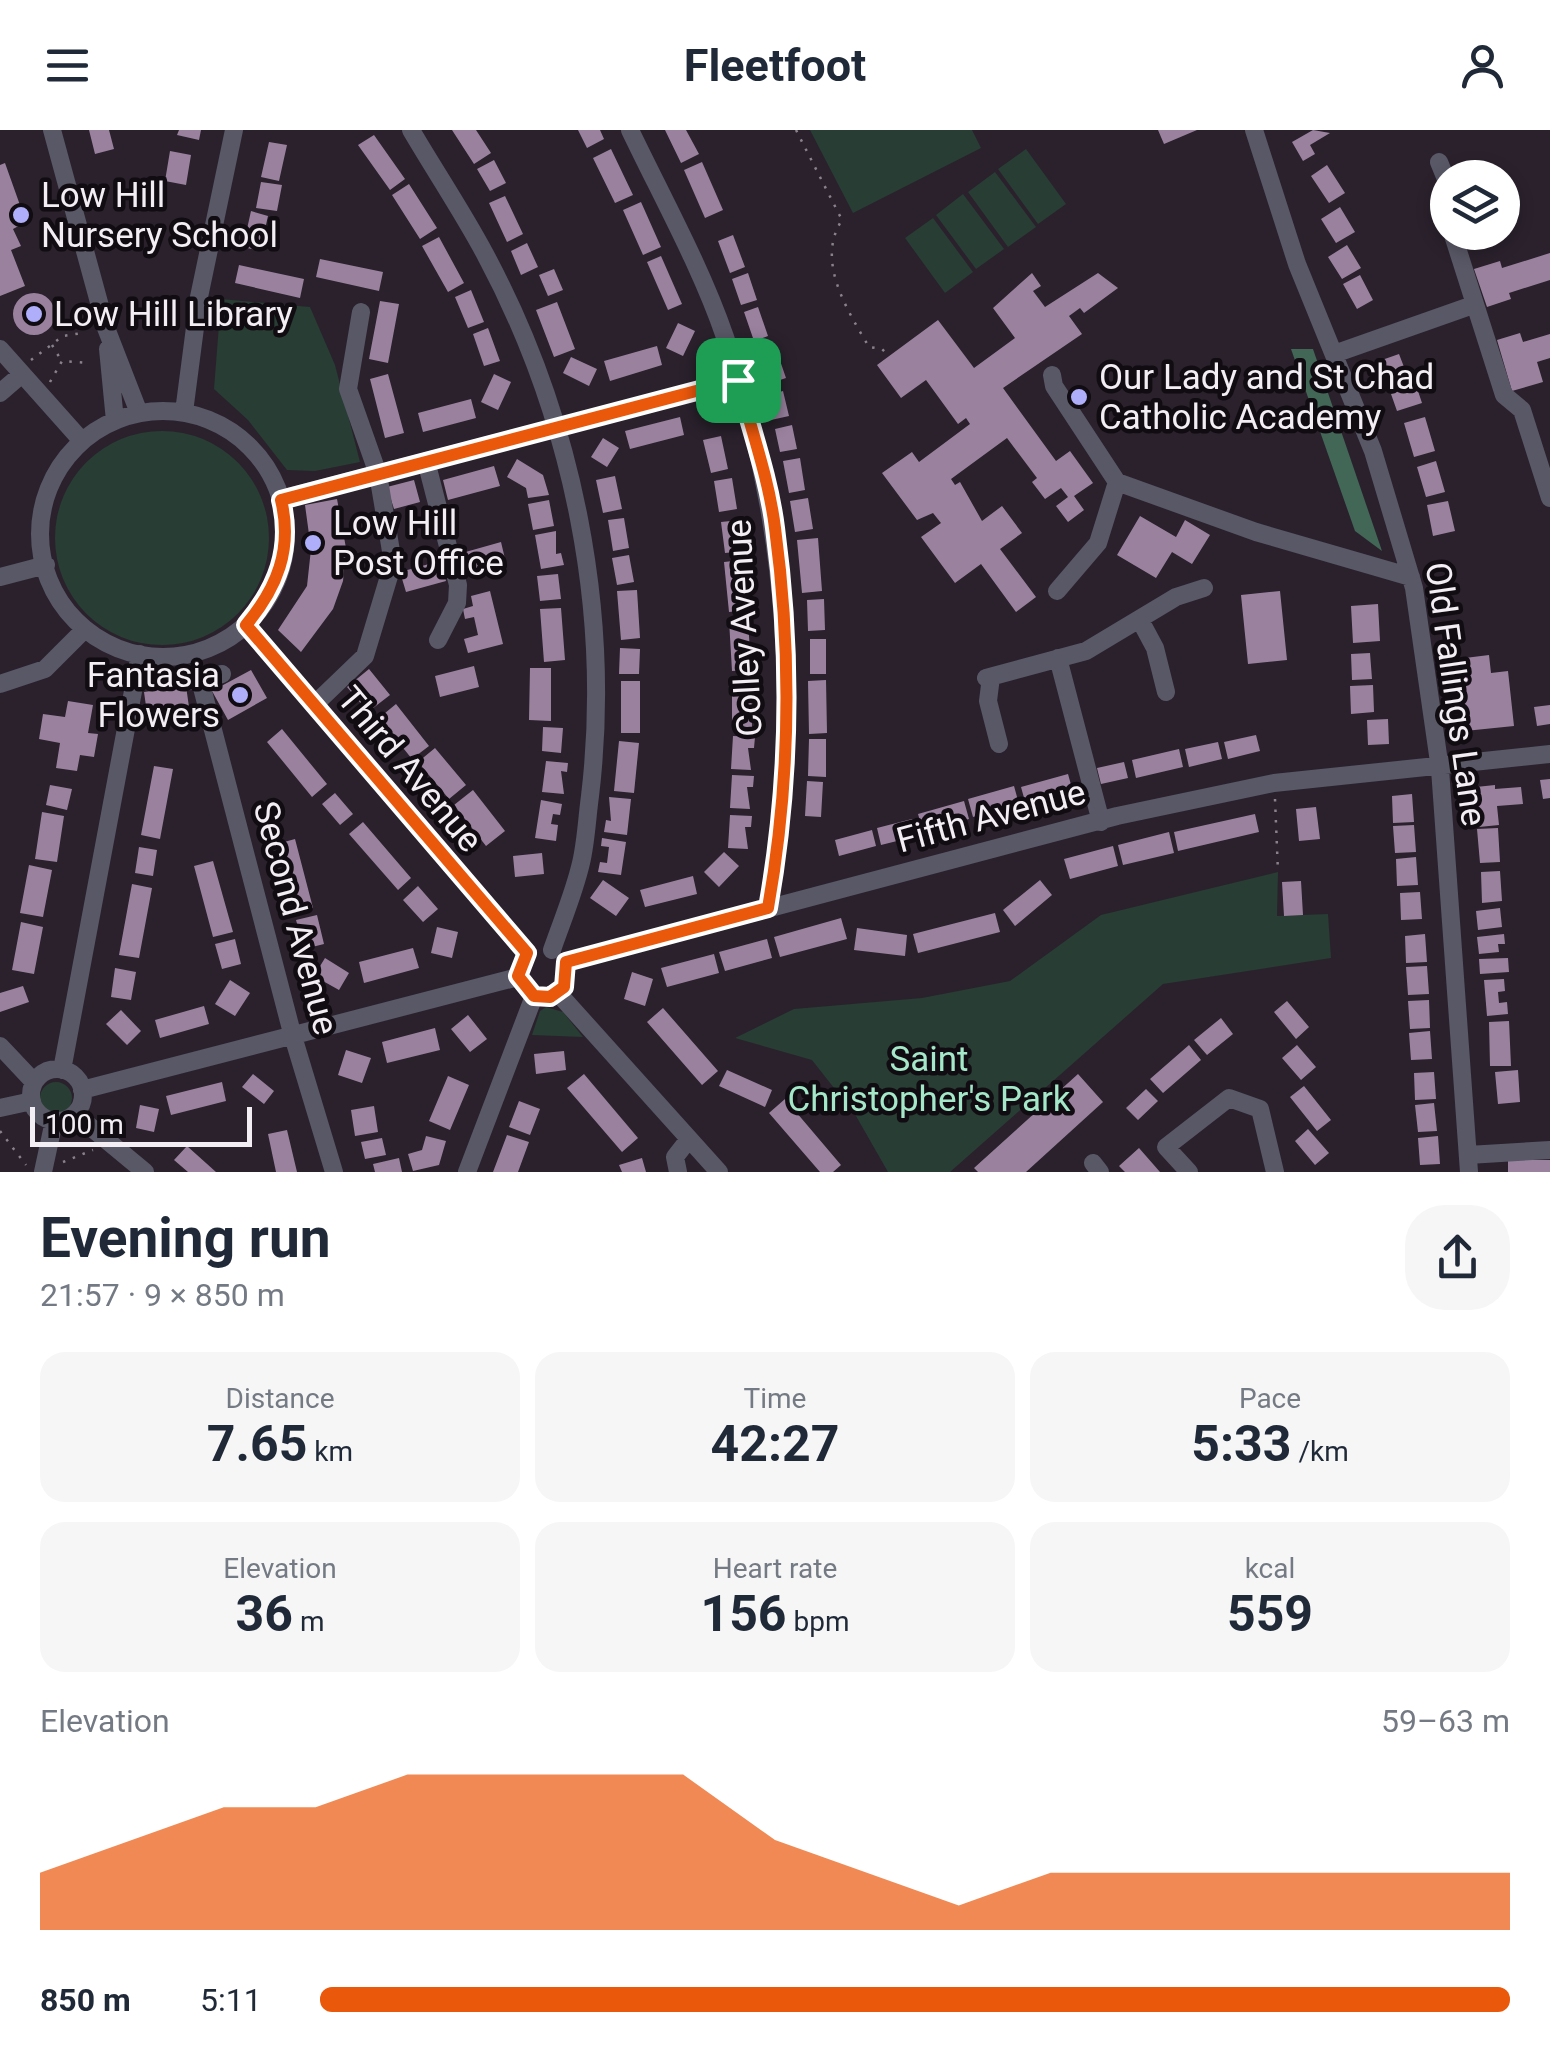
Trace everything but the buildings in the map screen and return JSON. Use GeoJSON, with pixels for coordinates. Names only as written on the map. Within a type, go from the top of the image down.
{"type":"FeatureCollection","features":[{"type":"Feature","properties":{"kind":"street"},"geometry":{"type":"LineString","coordinates":[[52,130],[106,328],[139,413]]}},
{"type":"Feature","properties":{"kind":"street"},"geometry":{"type":"LineString","coordinates":[[184,412],[199,297],[234,130]]}},
{"type":"Feature","properties":{"kind":"street"},"geometry":{"type":"LineString","coordinates":[[411,130],[486,255],[556,428],[588,579],[598,654],[598,703],[582,861],[558,956],[567,979],[558,993]]}},
{"type":"Feature","properties":{"kind":"street","name":"Colley Avenue"},"geometry":{"type":"LineString","coordinates":[[630,130],[724,335],[775,526],[785,672],[783,822],[768,908]]}},
{"type":"Feature","properties":{"kind":"street","name":"Old Fallings Lane"},"geometry":{"type":"LineString","coordinates":[[1254,130],[1297,264],[1373,451],[1411,577],[1440,769],[1468,1164]]}},
{"type":"Feature","properties":{"kind":"street"},"geometry":{"type":"LineString","coordinates":[[1457,250],[1504,395],[1522,410],[1550,498]]}},
{"type":"Feature","properties":{"kind":"street"},"geometry":{"type":"LineString","coordinates":[[1334,354],[1473,305]]}},
{"type":"Feature","properties":{"kind":"street"},"geometry":{"type":"LineString","coordinates":[[314,705],[366,656],[393,563],[378,474],[348,388],[361,312]]}},
{"type":"Feature","properties":{"kind":"street"},"geometry":{"type":"LineString","coordinates":[[106,328],[115,421]]}},
{"type":"Feature","properties":{"kind":"street"},"geometry":{"type":"LineString","coordinates":[[0,349],[26,368],[82,441]]}},
{"type":"Feature","properties":{"kind":"street"},"geometry":{"type":"LineString","coordinates":[[0,393],[26,368]]}},
{"type":"Feature","properties":{"kind":"street"},"geometry":{"type":"LineString","coordinates":[[1052,376],[1054,386],[1117,482],[1256,532],[1411,577]]}},
{"type":"Feature","properties":{"kind":"street"},"geometry":{"type":"LineString","coordinates":[[281,500],[738,380]]}},
{"type":"Feature","properties":{"kind":"street"},"geometry":{"type":"LineString","coordinates":[[184,412],[242,438],[267,467],[281,500],[285,535],[280,573],[246,625],[201,651],[168,657],[118,648],[85,629],[60,600],[46,565],[42,540],[44,504],[57,472],[82,441],[115,421],[139,413],[184,412]]}},
{"type":"Feature","properties":{"kind":"street"},"geometry":{"type":"LineString","coordinates":[[426,461],[458,585],[457,604],[438,640]]}},
{"type":"Feature","properties":{"kind":"street"},"geometry":{"type":"LineString","coordinates":[[1057,591],[1098,544],[1117,482]]}},
{"type":"Feature","properties":{"kind":"street"},"geometry":{"type":"LineString","coordinates":[[0,577],[46,565]]}},
{"type":"Feature","properties":{"kind":"street"},"geometry":{"type":"LineString","coordinates":[[1000,744],[988,701],[988,678],[1086,651],[1165,604],[1204,588]]}},
{"type":"Feature","properties":{"kind":"street"},"geometry":{"type":"LineString","coordinates":[[1140,620],[1152,641],[1166,692]]}},
{"type":"Feature","properties":{"kind":"street","name":"Third Avenue"},"geometry":{"type":"LineString","coordinates":[[246,625],[527,953]]}},
{"type":"Feature","properties":{"kind":"street"},"geometry":{"type":"LineString","coordinates":[[0,684],[45,669],[85,629]]}},
{"type":"Feature","properties":{"kind":"street"},"geometry":{"type":"LineString","coordinates":[[62,1070],[140,654]]}},
{"type":"Feature","properties":{"kind":"street"},"geometry":{"type":"LineString","coordinates":[[1058,658],[1101,822]]}},
{"type":"Feature","properties":{"kind":"street"},"geometry":{"type":"LineString","coordinates":[[181,682],[222,674]]}},
{"type":"Feature","properties":{"kind":"street","name":"Second Avenue"},"geometry":{"type":"LineString","coordinates":[[200,680],[292,1032],[334,1172]]}},
{"type":"Feature","properties":{"kind":"street","name":"Fifth Avenue"},"geometry":{"type":"LineString","coordinates":[[558,956],[1274,783],[1440,769],[1550,754]]}},
{"type":"Feature","properties":{"kind":"street"},"geometry":{"type":"LineString","coordinates":[[518,976],[527,953],[558,956]]}},
{"type":"Feature","properties":{"kind":"street"},"geometry":{"type":"LineString","coordinates":[[82,1090],[518,976]]}},
{"type":"Feature","properties":{"kind":"street"},"geometry":{"type":"LineString","coordinates":[[518,976],[534,996]]}},
{"type":"Feature","properties":{"kind":"street"},"geometry":{"type":"LineString","coordinates":[[534,996],[558,993]]}},
{"type":"Feature","properties":{"kind":"street"},"geometry":{"type":"LineString","coordinates":[[558,993],[719,1172]]}},
{"type":"Feature","properties":{"kind":"street"},"geometry":{"type":"LineString","coordinates":[[467,1172],[534,996]]}},
{"type":"Feature","properties":{"kind":"street"},"geometry":{"type":"LineString","coordinates":[[0,1046],[33,1092],[40,1114],[54,1121],[75,1114]]}},
{"type":"Feature","properties":{"kind":"street"},"geometry":{"type":"LineString","coordinates":[[0,1108],[33,1092],[46,1072],[62,1070],[75,1077],[82,1090],[75,1114]]}},
{"type":"Feature","properties":{"kind":"street"},"geometry":{"type":"LineString","coordinates":[[1189,1172],[1166,1148],[1229,1098],[1260,1109],[1276,1172]]}},
{"type":"Feature","properties":{"kind":"street"},"geometry":{"type":"LineString","coordinates":[[75,1114],[145,1172]]}},
{"type":"Feature","properties":{"kind":"street"},"geometry":{"type":"LineString","coordinates":[[44,1171],[54,1121]]}},
{"type":"Feature","properties":{"kind":"street"},"geometry":{"type":"LineString","coordinates":[[678,1172],[676,1157],[689,1139]]}},
{"type":"Feature","properties":{"kind":"street"},"geometry":{"type":"LineString","coordinates":[[1468,1164],[1550,1150]]}},
{"type":"Feature","properties":{"kind":"path"},"geometry":{"type":"LineString","coordinates":[[796,130],[842,220],[835,231],[832,252],[844,302],[868,346],[882,349],[889,356]]}},
{"type":"Feature","properties":{"kind":"path"},"geometry":{"type":"LineString","coordinates":[[26,368],[63,336],[82,334]]}},
{"type":"Feature","properties":{"kind":"path"},"geometry":{"type":"LineString","coordinates":[[52,344],[62,361]]}},
{"type":"Feature","properties":{"kind":"path"},"geometry":{"type":"LineString","coordinates":[[62,361],[90,363]]}},
{"type":"Feature","properties":{"kind":"path"},"geometry":{"type":"LineString","coordinates":[[50,383],[62,361]]}},
{"type":"Feature","properties":{"kind":"path"},"geometry":{"type":"LineString","coordinates":[[1274,783],[1278,872]]}},
{"type":"Feature","properties":{"kind":"path"},"geometry":{"type":"LineString","coordinates":[[0,1131],[32,1172]]}},
{"type":"Feature","properties":{"kind":"path"},"geometry":{"type":"LineString","coordinates":[[44,1171],[109,1143]]}},
{"type":"Feature","properties":{"kind":"green space"},"geometry":{"type":"Polygon","coordinates":[[[810,130],[972,130],[981,148],[853,213],[810,130]]]}},
{"type":"Feature","properties":{"kind":"green space"},"geometry":{"type":"Polygon","coordinates":[[[1026,149],[1066,204],[1038,224],[998,169],[1026,149]]]}},
{"type":"Feature","properties":{"kind":"green space"},"geometry":{"type":"Polygon","coordinates":[[[995,172],[1036,227],[1008,247],[968,192],[995,172]]]}},
{"type":"Feature","properties":{"kind":"green space"},"geometry":{"type":"Polygon","coordinates":[[[963,194],[1004,249],[976,269],[936,215],[963,194]]]}},
{"type":"Feature","properties":{"kind":"green space"},"geometry":{"type":"Polygon","coordinates":[[[933,218],[973,272],[945,293],[905,238],[933,218]]]}},
{"type":"Feature","properties":{"kind":"green space"},"geometry":{"type":"Polygon","coordinates":[[[221,299],[310,307],[335,365],[360,462],[315,471],[287,470],[248,420],[214,389],[221,299]]]}},
{"type":"Feature","properties":{"kind":"green space"},"geometry":{"type":"Polygon","coordinates":[[[1291,349],[1313,349],[1382,551],[1355,531],[1291,349]]]}},
{"type":"Feature","properties":{"kind":"green space"},"geometry":{"type":"Polygon","coordinates":[[[162,431],[203,439],[237,463],[261,497],[269,538],[261,579],[237,613],[203,637],[162,645],[121,637],[87,613],[63,579],[55,538],[63,497],[87,463],[121,439],[162,431]]]}},
{"type":"Feature","properties":{"kind":"green space","name":"Saint Christopher's Park"},"geometry":{"type":"Polygon","coordinates":[[[1278,872],[1277,916],[1328,914],[1331,958],[1163,984],[950,1172],[888,1172],[856,1116],[812,1060],[735,1038],[794,1009],[922,998],[1010,981],[1101,915],[1278,872]]]}},
{"type":"Feature","properties":{"kind":"green space"},"geometry":{"type":"Polygon","coordinates":[[[546,1007],[563,1012],[583,1037],[532,1035],[540,1011],[546,1007]]]}},
{"type":"Feature","properties":{"kind":"green space"},"geometry":{"type":"Polygon","coordinates":[[[56,1082],[67,1087],[72,1098],[67,1109],[56,1114],[45,1109],[40,1098],[45,1087],[56,1082]]]}},
{"type":"Feature","properties":{"kind":"place","name":"Low Hill Nursery School"},"geometry":{"type":"Point","coordinates":[21,215]}},
{"type":"Feature","properties":{"kind":"place","name":"Low Hill Library"},"geometry":{"type":"Point","coordinates":[34,314]}},
{"type":"Feature","properties":{"kind":"place","name":"Our Lady and St Chad Catholic Academy"},"geometry":{"type":"Point","coordinates":[1079,397]}},
{"type":"Feature","properties":{"kind":"place","name":"Low Hill Post Office"},"geometry":{"type":"Point","coordinates":[313,543]}},
{"type":"Feature","properties":{"kind":"place","name":"Fantasia Flowers"},"geometry":{"type":"Point","coordinates":[240,695]}},
{"type":"Feature","properties":{"kind":"route"},"geometry":{"type":"LineString","coordinates":[[738,380],[775,526],[785,672],[783,822],[768,908],[566,962],[564,987],[550,997],[534,996],[523,988],[518,976],[527,953],[246,625],[280,573],[285,535],[281,500],[738,380]]}}]}
